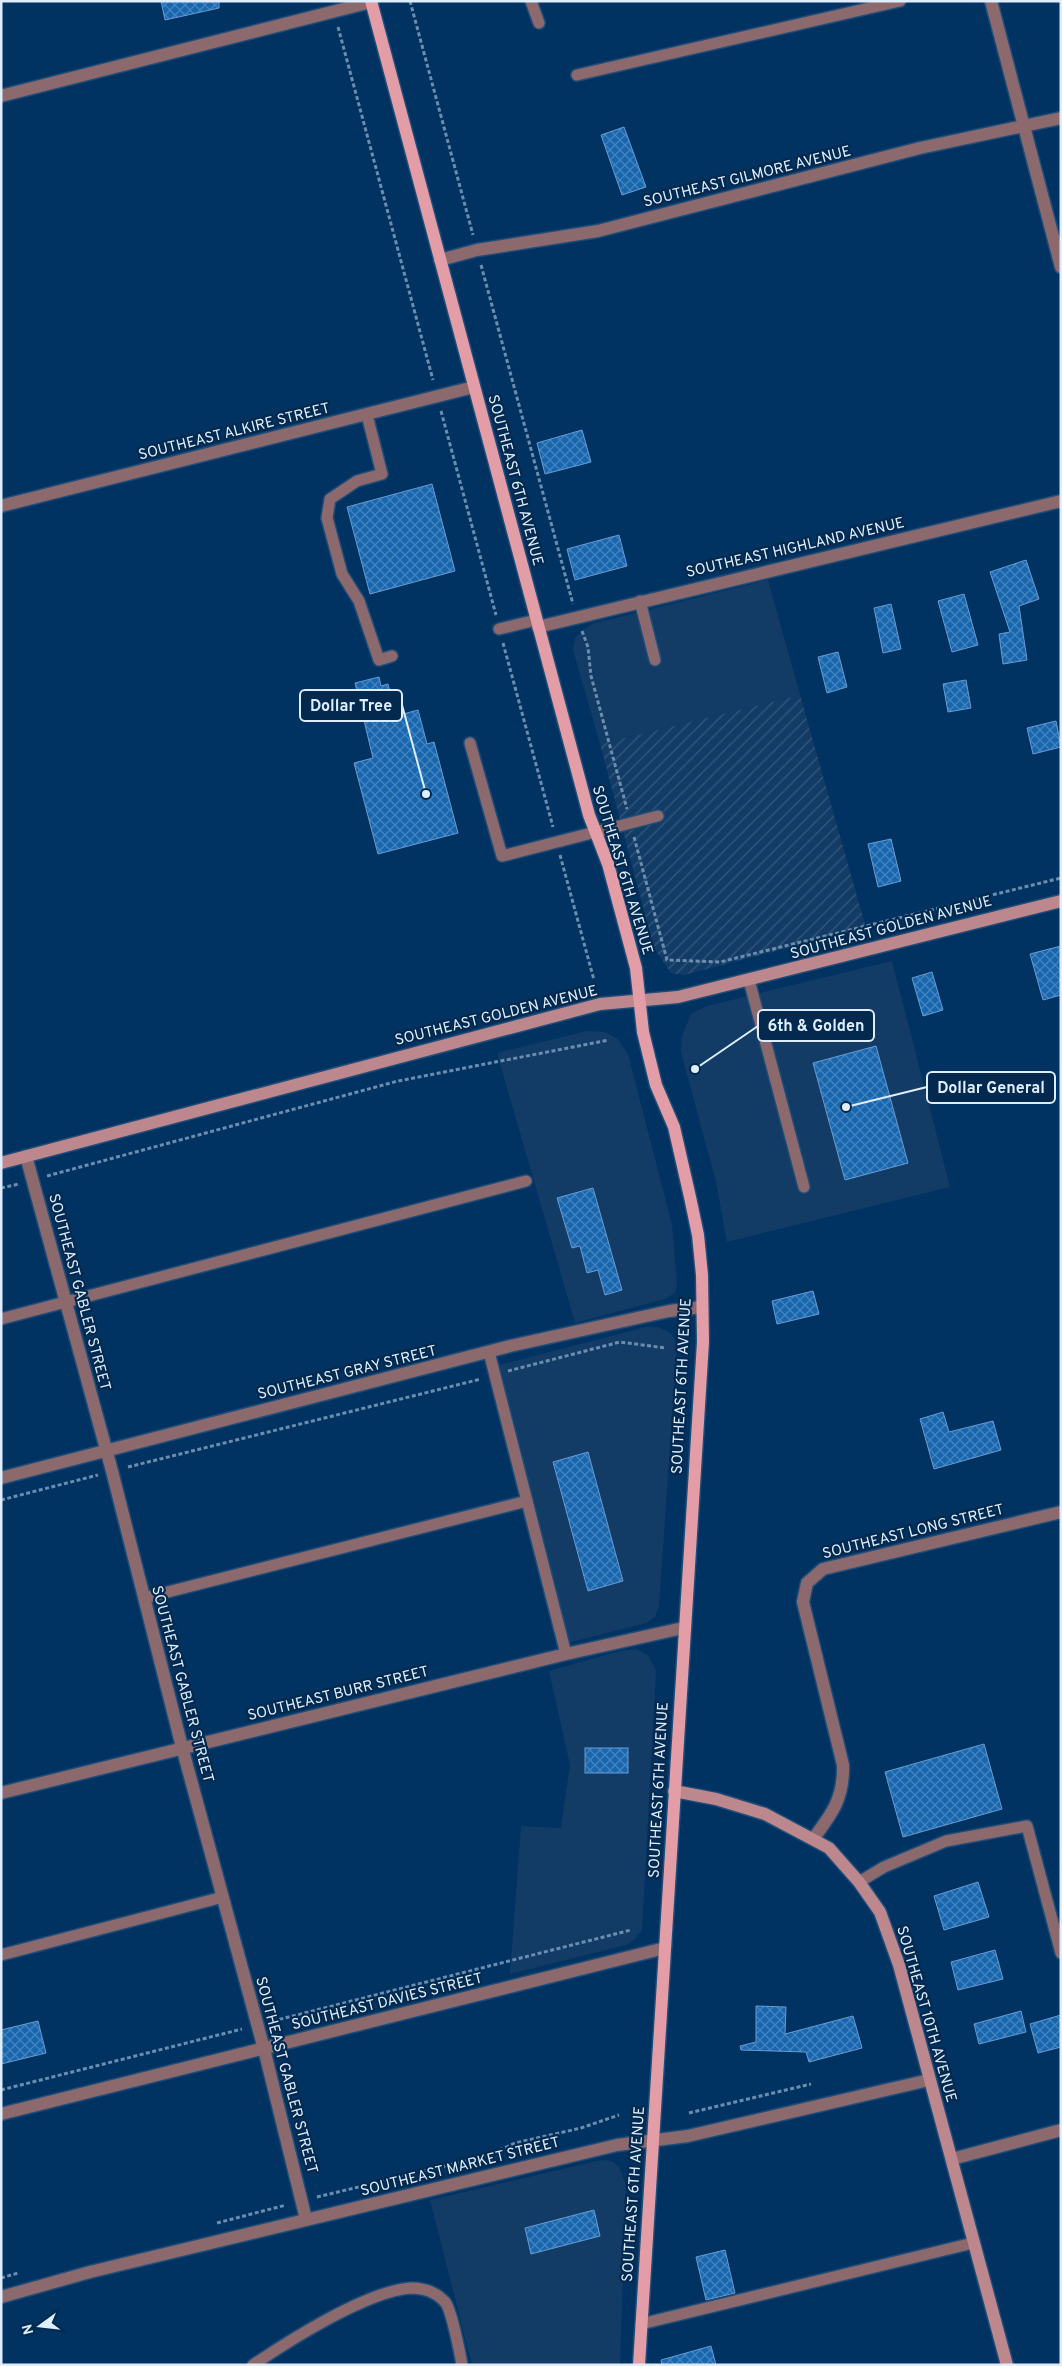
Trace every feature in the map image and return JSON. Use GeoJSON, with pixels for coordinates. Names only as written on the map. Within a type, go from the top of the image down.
{"type":"FeatureCollection","features":[{"type":"Feature","properties":{"kind":"main road","name":"SOUTHEAST 6TH AVENUE"},"geometry":{"type":"LineString","coordinates":[[371,2],[589,815],[608,864],[636,968],[643,1032],[656,1085],[674,1127],[698,1235],[703,1342],[683,1628],[639,2365]]}},
{"type":"Feature","properties":{"kind":"street"},"geometry":{"type":"LineString","coordinates":[[991,1],[1061,267]]}},
{"type":"Feature","properties":{"kind":"street"},"geometry":{"type":"LineString","coordinates":[[1,96],[371,2]]}},
{"type":"Feature","properties":{"kind":"street","name":"SOUTHEAST GILMORE AVENUE"},"geometry":{"type":"LineString","coordinates":[[440,260],[477,250],[598,231],[920,148],[1061,118]]}},
{"type":"Feature","properties":{"kind":"street","name":"SOUTHEAST ALKIRE STREET"},"geometry":{"type":"LineString","coordinates":[[1,506],[474,387]]}},
{"type":"Feature","properties":{"kind":"street","name":"SOUTHEAST HIGHLAND AVENUE"},"geometry":{"type":"LineString","coordinates":[[537,623],[577,616],[1061,501]]}},
{"type":"Feature","properties":{"kind":"street","name":"SOUTHEAST GOLDEN AVENUE"},"geometry":{"type":"LineString","coordinates":[[1,1163],[600,1004],[678,997],[933,931],[1061,901]]}},
{"type":"Feature","properties":{"kind":"street","name":"SOUTHEAST GABLER STREET"},"geometry":{"type":"LineString","coordinates":[[26,1156],[64,1301],[107,1450],[182,1747],[258,2025],[306,2220]]}},
{"type":"Feature","properties":{"kind":"street","name":"SOUTHEAST GRAY STREET"},"geometry":{"type":"LineString","coordinates":[[1,1478],[489,1352],[668,1311],[702,1307]]}},
{"type":"Feature","properties":{"kind":"street","name":"SOUTHEAST LONG STREET"},"geometry":{"type":"LineString","coordinates":[[813,1839],[833,1812],[843,1791],[844,1780],[843,1765],[803,1602],[807,1583],[823,1569],[1061,1512]]}},
{"type":"Feature","properties":{"kind":"street","name":"SOUTHEAST BURR STREET"},"geometry":{"type":"LineString","coordinates":[[1,1793],[566,1654],[683,1628]]}},
{"type":"Feature","properties":{"kind":"street","name":"SOUTHEAST 10TH AVENUE"},"geometry":{"type":"LineString","coordinates":[[674,1791],[746,1807],[765,1814],[829,1848],[860,1882],[880,1912],[892,1941],[1007,2365]]}},
{"type":"Feature","properties":{"kind":"street","name":"SOUTHEAST DAVIES STREET"},"geometry":{"type":"LineString","coordinates":[[1,2114],[665,1948]]}},
{"type":"Feature","properties":{"kind":"street","name":"SOUTHEAST MARKET STREET"},"geometry":{"type":"LineString","coordinates":[[1,2297],[90,2272],[617,2145],[688,2136],[929,2080]]}},
{"type":"Feature","properties":{"kind":"street"},"geometry":{"type":"LineString","coordinates":[[952,2159],[1061,2130]]}},
{"type":"Feature","properties":{"kind":"lane"},"geometry":{"type":"LineString","coordinates":[[531,1],[539,23]]}},
{"type":"Feature","properties":{"kind":"lane"},"geometry":{"type":"LineString","coordinates":[[577,75],[900,1]]}},
{"type":"Feature","properties":{"kind":"lane"},"geometry":{"type":"LineString","coordinates":[[367,415],[382,474],[357,481],[330,500],[327,518],[342,574],[359,600],[379,660],[392,656]]}},
{"type":"Feature","properties":{"kind":"lane"},"geometry":{"type":"LineString","coordinates":[[640,601],[655,660]]}},
{"type":"Feature","properties":{"kind":"lane"},"geometry":{"type":"LineString","coordinates":[[500,629],[537,623]]}},
{"type":"Feature","properties":{"kind":"lane"},"geometry":{"type":"LineString","coordinates":[[470,743],[502,856],[658,816]]}},
{"type":"Feature","properties":{"kind":"lane"},"geometry":{"type":"LineString","coordinates":[[749,980],[804,1187]]}},
{"type":"Feature","properties":{"kind":"lane"},"geometry":{"type":"LineString","coordinates":[[1,1319],[526,1181]]}},
{"type":"Feature","properties":{"kind":"lane"},"geometry":{"type":"LineString","coordinates":[[489,1352],[566,1654]]}},
{"type":"Feature","properties":{"kind":"lane"},"geometry":{"type":"LineString","coordinates":[[144,1598],[527,1501]]}},
{"type":"Feature","properties":{"kind":"lane"},"geometry":{"type":"LineString","coordinates":[[860,1882],[884,1867],[946,1841],[1027,1826],[1061,1952]]}},
{"type":"Feature","properties":{"kind":"lane"},"geometry":{"type":"LineString","coordinates":[[1,1955],[223,1897]]}},
{"type":"Feature","properties":{"kind":"lane"},"geometry":{"type":"LineString","coordinates":[[641,2324],[973,2242]]}},
{"type":"Feature","properties":{"kind":"lane"},"geometry":{"type":"LineString","coordinates":[[253,2365],[327,2319],[378,2296],[411,2288],[432,2291],[448,2304],[462,2365]]}},
{"type":"Feature","properties":{"kind":"path"},"geometry":{"type":"LineString","coordinates":[[410,1],[566,586],[588,647],[591,676],[667,960],[720,962],[1061,878]]}},
{"type":"Feature","properties":{"kind":"path"},"geometry":{"type":"LineString","coordinates":[[334,11],[594,980]]}},
{"type":"Feature","properties":{"kind":"path"},"geometry":{"type":"LineString","coordinates":[[1,1188],[398,1081],[609,1040]]}},
{"type":"Feature","properties":{"kind":"path"},"geometry":{"type":"LineString","coordinates":[[1,1500],[620,1342],[666,1348]]}},
{"type":"Feature","properties":{"kind":"path"},"geometry":{"type":"LineString","coordinates":[[1,2090],[630,1930]]}},
{"type":"Feature","properties":{"kind":"path"},"geometry":{"type":"LineString","coordinates":[[689,2113],[811,2084]]}},
{"type":"Feature","properties":{"kind":"shaded area"},"geometry":{"type":"Polygon","coordinates":[[[768,580],[800,695],[600,744],[573,650],[575,638],[584,629],[595,623],[768,580]]]}},
{"type":"Feature","properties":{"kind":"shaded area"},"geometry":{"type":"Polygon","coordinates":[[[800,695],[866,928],[684,975],[671,973],[654,948],[600,744],[800,695]]]}},
{"type":"Feature","properties":{"kind":"shaded area"},"geometry":{"type":"Polygon","coordinates":[[[892,961],[950,1187],[727,1242],[716,1182],[681,1052],[682,1036],[691,1014],[707,1006],[892,961]]]}},
{"type":"Feature","properties":{"kind":"shaded area"},"geometry":{"type":"Polygon","coordinates":[[[587,1031],[604,1032],[617,1038],[628,1054],[672,1225],[677,1284],[675,1293],[665,1299],[575,1323],[497,1053],[587,1031]]]}},
{"type":"Feature","properties":{"kind":"shaded area"},"geometry":{"type":"Polygon","coordinates":[[[646,1327],[658,1327],[671,1333],[677,1345],[659,1606],[655,1617],[646,1623],[568,1643],[495,1366],[646,1327]]]}},
{"type":"Feature","properties":{"kind":"shaded area"},"geometry":{"type":"Polygon","coordinates":[[[636,1649],[648,1655],[656,1671],[642,1930],[635,1939],[626,1945],[510,1974],[521,1826],[561,1828],[570,1765],[549,1671],[620,1651],[636,1649]]]}},
{"type":"Feature","properties":{"kind":"shaded area"},"geometry":{"type":"Polygon","coordinates":[[[601,2160],[612,2161],[619,2167],[626,2185],[620,2365],[472,2365],[430,2200],[601,2160]]]}},
{"type":"Feature","properties":{"kind":"building"},"geometry":{"type":"Polygon","coordinates":[[[161,1],[219,1],[219,8],[165,20],[161,1]]]}},
{"type":"Feature","properties":{"kind":"building"},"geometry":{"type":"Polygon","coordinates":[[[624,127],[646,187],[622,195],[601,135],[624,127]]]}},
{"type":"Feature","properties":{"kind":"building"},"geometry":{"type":"Polygon","coordinates":[[[582,430],[591,462],[545,474],[537,443],[582,430]]]}},
{"type":"Feature","properties":{"kind":"building"},"geometry":{"type":"Polygon","coordinates":[[[432,484],[455,571],[370,594],[347,507],[432,484]]]}},
{"type":"Feature","properties":{"kind":"building"},"geometry":{"type":"Polygon","coordinates":[[[619,535],[627,566],[575,580],[567,549],[619,535]]]}},
{"type":"Feature","properties":{"kind":"building"},"geometry":{"type":"Polygon","coordinates":[[[1026,560],[1039,599],[1019,606],[1027,660],[1003,664],[999,634],[1010,632],[990,572],[1026,560]]]}},
{"type":"Feature","properties":{"kind":"building"},"geometry":{"type":"Polygon","coordinates":[[[964,594],[978,645],[952,652],[938,601],[964,594]]]}},
{"type":"Feature","properties":{"kind":"building"},"geometry":{"type":"Polygon","coordinates":[[[891,604],[901,649],[883,653],[874,608],[891,604]]]}},
{"type":"Feature","properties":{"kind":"building"},"geometry":{"type":"Polygon","coordinates":[[[838,652],[847,687],[827,693],[818,657],[838,652]]]}},
{"type":"Feature","properties":{"kind":"building"},"geometry":{"type":"Polygon","coordinates":[[[379,677],[381,686],[388,684],[396,716],[418,710],[427,744],[434,742],[458,833],[378,854],[354,763],[373,758],[355,683],[379,677]]]}},
{"type":"Feature","properties":{"kind":"building"},"geometry":{"type":"Polygon","coordinates":[[[966,680],[971,708],[948,712],[943,684],[966,680]]]}},
{"type":"Feature","properties":{"kind":"building"},"geometry":{"type":"Polygon","coordinates":[[[1056,721],[1061,747],[1033,754],[1027,728],[1056,721]]]}},
{"type":"Feature","properties":{"kind":"building"},"geometry":{"type":"Polygon","coordinates":[[[891,839],[901,881],[878,887],[868,844],[891,839]]]}},
{"type":"Feature","properties":{"kind":"building"},"geometry":{"type":"Polygon","coordinates":[[[1061,946],[1061,995],[1043,1000],[1030,954],[1061,946]]]}},
{"type":"Feature","properties":{"kind":"building"},"geometry":{"type":"Polygon","coordinates":[[[932,972],[943,1010],[923,1016],[912,978],[932,972]]]}},
{"type":"Feature","properties":{"kind":"building"},"geometry":{"type":"Polygon","coordinates":[[[876,1046],[908,1163],[845,1180],[813,1063],[876,1046]]]}},
{"type":"Feature","properties":{"kind":"building"},"geometry":{"type":"Polygon","coordinates":[[[593,1188],[622,1290],[605,1295],[598,1270],[587,1273],[580,1246],[572,1248],[557,1198],[593,1188]]]}},
{"type":"Feature","properties":{"kind":"building"},"geometry":{"type":"Polygon","coordinates":[[[813,1291],[819,1314],[777,1324],[772,1301],[813,1291]]]}},
{"type":"Feature","properties":{"kind":"building"},"geometry":{"type":"Polygon","coordinates":[[[943,1412],[949,1432],[993,1421],[1001,1450],[934,1469],[920,1419],[943,1412]]]}},
{"type":"Feature","properties":{"kind":"building"},"geometry":{"type":"Polygon","coordinates":[[[588,1452],[623,1581],[588,1591],[553,1462],[588,1452]]]}},
{"type":"Feature","properties":{"kind":"building"},"geometry":{"type":"Polygon","coordinates":[[[984,1744],[1002,1809],[903,1837],[885,1772],[984,1744]]]}},
{"type":"Feature","properties":{"kind":"building"},"geometry":{"type":"Polygon","coordinates":[[[585,1748],[628,1748],[628,1773],[585,1773],[585,1748]]]}},
{"type":"Feature","properties":{"kind":"building"},"geometry":{"type":"Polygon","coordinates":[[[978,1882],[989,1917],[944,1930],[934,1896],[978,1882]]]}},
{"type":"Feature","properties":{"kind":"building"},"geometry":{"type":"Polygon","coordinates":[[[995,1950],[1003,1979],[958,1990],[951,1962],[995,1950]]]}},
{"type":"Feature","properties":{"kind":"building"},"geometry":{"type":"Polygon","coordinates":[[[756,2006],[786,2007],[785,2034],[853,2016],[862,2048],[809,2062],[806,2052],[741,2050],[740,2046],[756,2042],[756,2006]]]}},
{"type":"Feature","properties":{"kind":"building"},"geometry":{"type":"Polygon","coordinates":[[[1021,2011],[1026,2032],[979,2044],[974,2024],[1021,2011]]]}},
{"type":"Feature","properties":{"kind":"building"},"geometry":{"type":"Polygon","coordinates":[[[1061,2015],[1061,2047],[1038,2053],[1030,2024],[1061,2015]]]}},
{"type":"Feature","properties":{"kind":"building"},"geometry":{"type":"Polygon","coordinates":[[[38,2021],[46,2053],[1,2064],[1,2030],[38,2021]]]}},
{"type":"Feature","properties":{"kind":"building"},"geometry":{"type":"Polygon","coordinates":[[[594,2210],[600,2236],[531,2254],[525,2228],[594,2210]]]}},
{"type":"Feature","properties":{"kind":"building"},"geometry":{"type":"Polygon","coordinates":[[[725,2250],[735,2293],[706,2300],[696,2257],[725,2250]]]}},
{"type":"Feature","properties":{"kind":"building"},"geometry":{"type":"Polygon","coordinates":[[[711,2346],[716,2365],[662,2365],[661,2360],[711,2346]]]}},
{"type":"Feature","properties":{"kind":"place","name":"Dollar Tree"},"geometry":{"type":"Point","coordinates":[426,794]}},
{"type":"Feature","properties":{"kind":"place","name":"6th & Golden"},"geometry":{"type":"Point","coordinates":[695,1069]}},
{"type":"Feature","properties":{"kind":"place","name":"Dollar General"},"geometry":{"type":"Point","coordinates":[846,1107]}}]}
